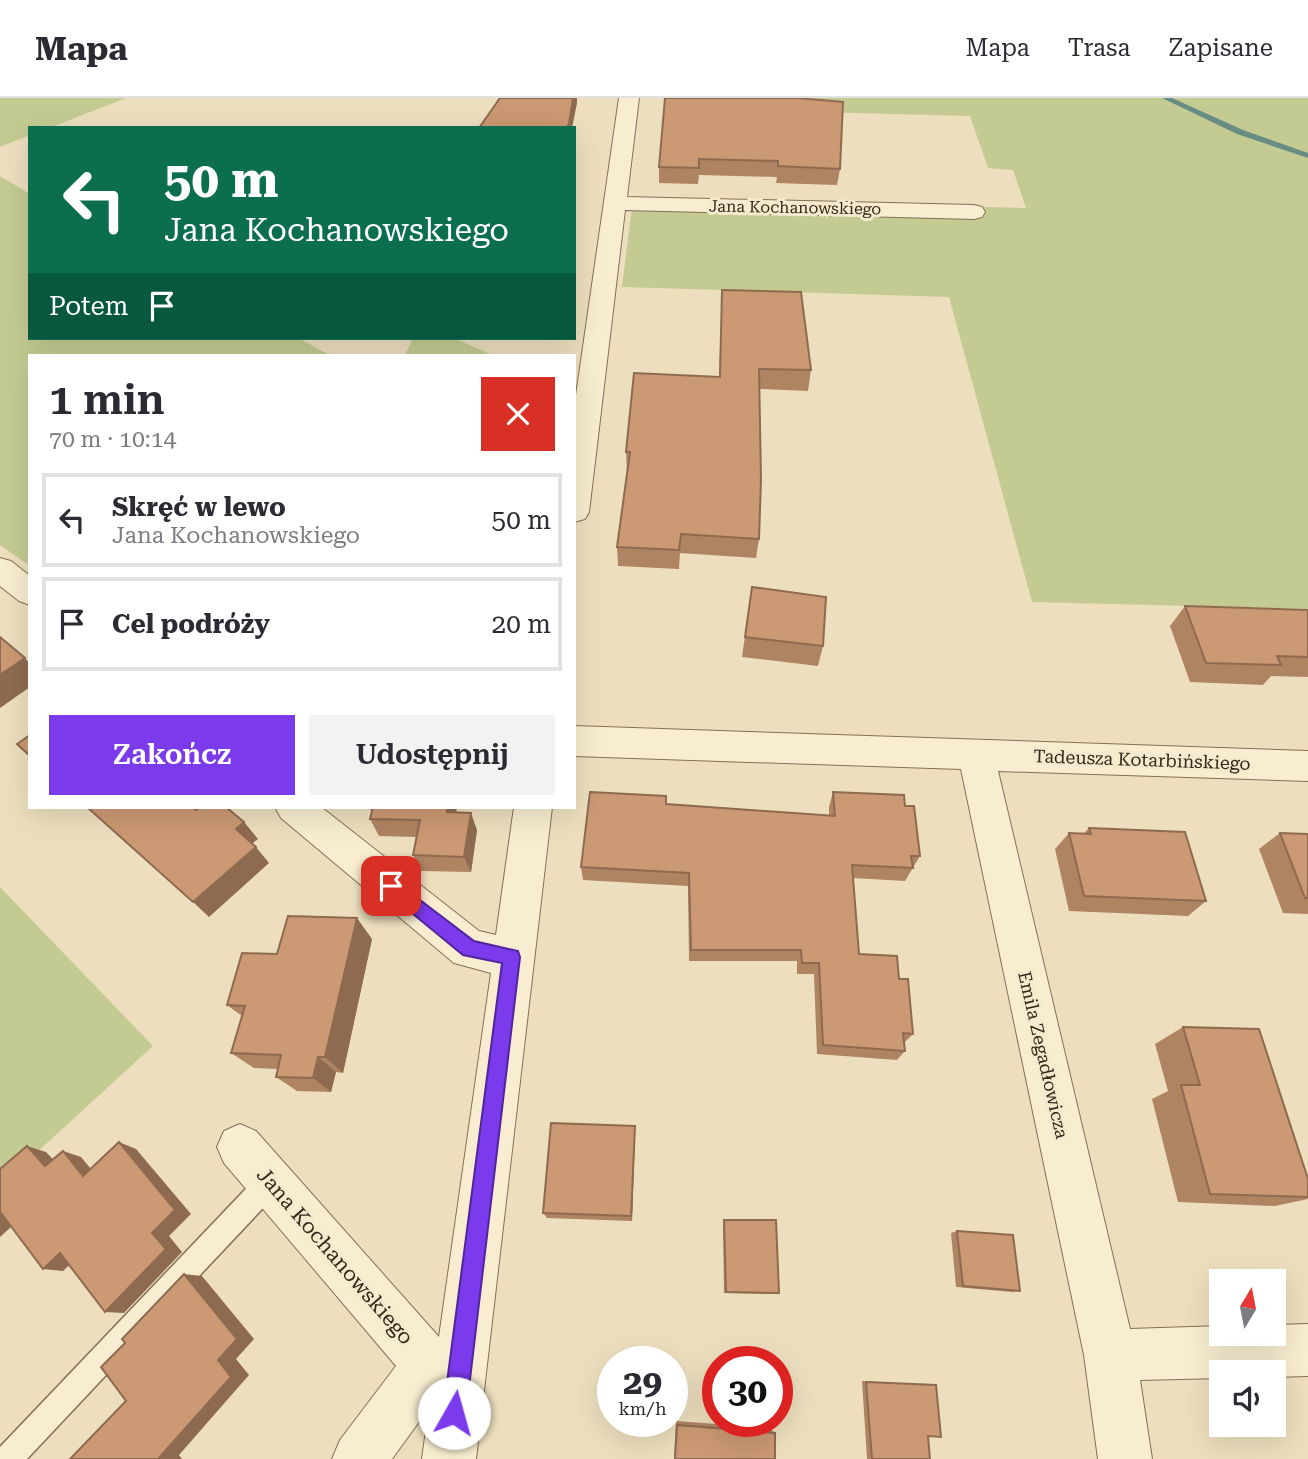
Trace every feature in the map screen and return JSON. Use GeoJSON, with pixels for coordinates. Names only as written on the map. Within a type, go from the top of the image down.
{"type":"FeatureCollection","features":[{"type":"Feature","properties":{"kind":"street"},"geometry":{"type":"LineString","coordinates":[[576,498],[629,98]]}},
{"type":"Feature","properties":{"kind":"street","name":"Jana Kochanowskiego"},"geometry":{"type":"LineString","coordinates":[[616,203],[975,212]]}},
{"type":"Feature","properties":{"kind":"street"},"geometry":{"type":"LineString","coordinates":[[576,308],[602,310]]}},
{"type":"Feature","properties":{"kind":"street"},"geometry":{"type":"LineString","coordinates":[[0,569],[28,591]]}},
{"type":"Feature","properties":{"kind":"street","name":"Tadeusza Kotarbińskiego"},"geometry":{"type":"LineString","coordinates":[[576,741],[1308,766]]}},
{"type":"Feature","properties":{"kind":"street","name":"Emila Zegadłowicza"},"geometry":{"type":"LineString","coordinates":[[976,754],[1110,1355],[1125,1459]]}},
{"type":"Feature","properties":{"kind":"street"},"geometry":{"type":"LineString","coordinates":[[296,809],[469,949],[511,957]]}},
{"type":"Feature","properties":{"kind":"street"},"geometry":{"type":"LineString","coordinates":[[449,1459],[445,1367],[533,809]]}},
{"type":"Feature","properties":{"kind":"street","name":"Jana Kochanowskiego"},"geometry":{"type":"LineString","coordinates":[[255,1164],[445,1367]]}},
{"type":"Feature","properties":{"kind":"street"},"geometry":{"type":"LineString","coordinates":[[1110,1355],[1308,1350]]}},
{"type":"Feature","properties":{"kind":"street"},"geometry":{"type":"LineString","coordinates":[[359,1459],[445,1367]]}},
{"type":"Feature","properties":{"kind":"lane"},"geometry":{"type":"LineString","coordinates":[[8,1459],[255,1164]]}},
{"type":"Feature","properties":{"kind":"green space"},"geometry":{"type":"Polygon","coordinates":[[[0,98],[126,98],[54,126],[28,126],[28,136],[0,147],[0,98]]]}},
{"type":"Feature","properties":{"kind":"green space"},"geometry":{"type":"Polygon","coordinates":[[[814,98],[1308,98],[1308,609],[1032,602],[949,297],[622,287],[633,198],[1026,208],[1013,170],[988,168],[970,116],[817,112],[814,98]]]}},
{"type":"Feature","properties":{"kind":"green space"},"geometry":{"type":"Polygon","coordinates":[[[0,176],[28,193],[28,340],[302,340],[328,354],[28,354],[28,565],[0,545],[0,176]]]}},
{"type":"Feature","properties":{"kind":"green space"},"geometry":{"type":"Polygon","coordinates":[[[412,340],[458,340],[490,354],[405,354],[412,340]]]}},
{"type":"Feature","properties":{"kind":"green space"},"geometry":{"type":"Polygon","coordinates":[[[0,887],[153,1046],[0,1186],[0,887]]]}},
{"type":"Feature","properties":{"kind":"building"},"geometry":{"type":"Polygon","coordinates":[[[500,98],[573,98],[568,126],[480,126],[500,98]]]}},
{"type":"Feature","properties":{"kind":"building"},"geometry":{"type":"Polygon","coordinates":[[[665,98],[798,98],[843,102],[840,169],[778,166],[778,161],[699,159],[699,168],[659,167],[665,98]]]}},
{"type":"Feature","properties":{"kind":"building"},"geometry":{"type":"Polygon","coordinates":[[[722,290],[801,292],[811,370],[759,369],[759,539],[681,534],[679,550],[617,547],[630,452],[626,452],[634,373],[720,377],[722,290]]]}},
{"type":"Feature","properties":{"kind":"building"},"geometry":{"type":"Polygon","coordinates":[[[752,587],[826,597],[823,646],[745,637],[752,587]]]}},
{"type":"Feature","properties":{"kind":"building"},"geometry":{"type":"Polygon","coordinates":[[[1185,606],[1308,610],[1308,657],[1277,656],[1281,665],[1206,663],[1185,606]]]}},
{"type":"Feature","properties":{"kind":"building"},"geometry":{"type":"Polygon","coordinates":[[[0,637],[25,658],[0,675],[0,637]]]}},
{"type":"Feature","properties":{"kind":"building"},"geometry":{"type":"Polygon","coordinates":[[[28,736],[28,754],[17,744],[28,736]]]}},
{"type":"Feature","properties":{"kind":"building"},"geometry":{"type":"Polygon","coordinates":[[[590,792],[666,796],[666,804],[835,816],[833,792],[904,795],[905,806],[914,806],[920,856],[911,856],[913,868],[852,865],[859,954],[897,956],[899,979],[908,979],[913,1034],[903,1033],[905,1051],[823,1045],[819,963],[802,963],[801,950],[691,950],[689,873],[581,867],[590,792]]]}},
{"type":"Feature","properties":{"kind":"building"},"geometry":{"type":"Polygon","coordinates":[[[89,809],[228,809],[244,822],[236,829],[256,847],[193,902],[89,809]]]}},
{"type":"Feature","properties":{"kind":"building"},"geometry":{"type":"Polygon","coordinates":[[[372,809],[448,809],[447,812],[471,813],[464,857],[413,855],[420,820],[370,819],[372,809]]]}},
{"type":"Feature","properties":{"kind":"building"},"geometry":{"type":"Polygon","coordinates":[[[1089,828],[1185,832],[1206,901],[1084,896],[1069,833],[1091,834],[1089,828]]]}},
{"type":"Feature","properties":{"kind":"building"},"geometry":{"type":"Polygon","coordinates":[[[1280,833],[1308,834],[1308,898],[1305,898],[1280,833]]]}},
{"type":"Feature","properties":{"kind":"building"},"geometry":{"type":"Polygon","coordinates":[[[288,916],[357,918],[325,1057],[318,1057],[313,1078],[276,1077],[281,1055],[231,1053],[245,1006],[227,1005],[242,953],[277,954],[288,916]]]}},
{"type":"Feature","properties":{"kind":"building"},"geometry":{"type":"Polygon","coordinates":[[[1183,1027],[1259,1029],[1308,1179],[1308,1197],[1210,1194],[1181,1085],[1200,1085],[1183,1027]]]}},
{"type":"Feature","properties":{"kind":"building"},"geometry":{"type":"Polygon","coordinates":[[[551,1123],[635,1126],[631,1216],[543,1213],[551,1123]]]}},
{"type":"Feature","properties":{"kind":"building"},"geometry":{"type":"Polygon","coordinates":[[[119,1142],[175,1210],[152,1233],[166,1249],[105,1312],[60,1253],[43,1269],[0,1214],[0,1169],[27,1146],[45,1166],[63,1151],[83,1176],[119,1142]]]}},
{"type":"Feature","properties":{"kind":"building"},"geometry":{"type":"Polygon","coordinates":[[[724,1220],[776,1220],[779,1293],[726,1292],[724,1220]]]}},
{"type":"Feature","properties":{"kind":"building"},"geometry":{"type":"Polygon","coordinates":[[[957,1231],[1013,1235],[1020,1291],[963,1286],[957,1231]]]}},
{"type":"Feature","properties":{"kind":"building"},"geometry":{"type":"Polygon","coordinates":[[[184,1274],[237,1339],[218,1360],[231,1377],[158,1459],[70,1459],[126,1401],[101,1367],[125,1343],[122,1339],[184,1274]]]}},
{"type":"Feature","properties":{"kind":"building"},"geometry":{"type":"Polygon","coordinates":[[[866,1382],[936,1385],[941,1437],[928,1436],[930,1459],[872,1459],[866,1382]]]}},
{"type":"Feature","properties":{"kind":"building"},"geometry":{"type":"Polygon","coordinates":[[[688,1426],[702,1427],[702,1437],[775,1437],[775,1459],[675,1459],[676,1437],[688,1437],[688,1426]]]}},
{"type":"Feature","properties":{"kind":"waterway"},"geometry":{"type":"LineString","coordinates":[[1166,98],[1240,132],[1308,156]]}},
{"type":"Feature","properties":{"kind":"route"},"geometry":{"type":"LineString","coordinates":[[391,886],[469,949],[511,957],[454,1413]]}}]}
